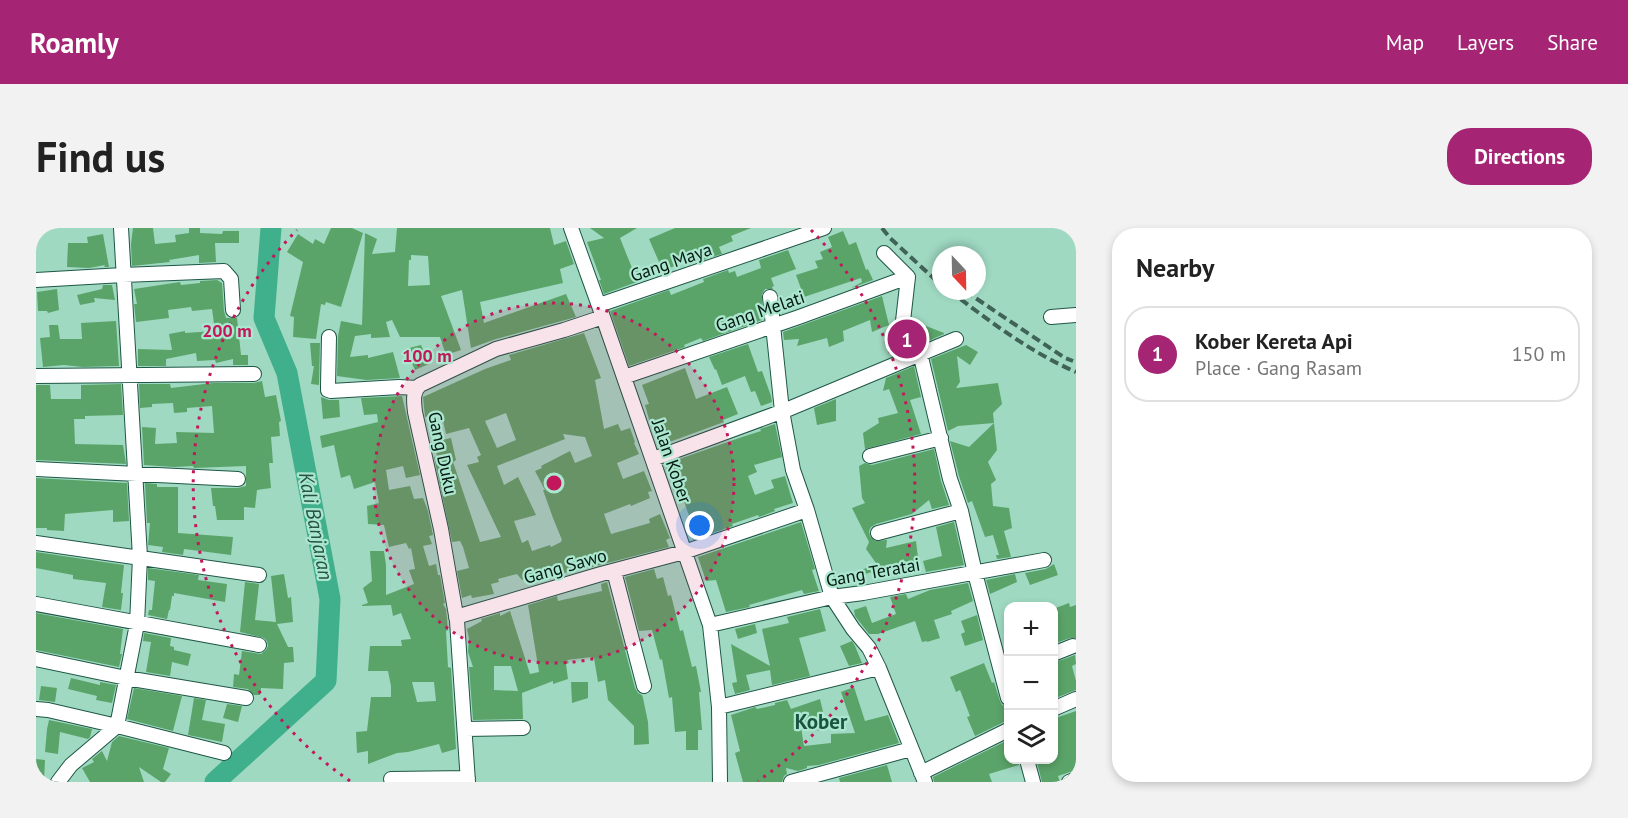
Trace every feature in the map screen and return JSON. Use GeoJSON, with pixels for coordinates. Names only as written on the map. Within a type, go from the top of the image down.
{"type":"FeatureCollection","features":[{"type":"Feature","properties":{"kind":"street"},"geometry":{"type":"LineString","coordinates":[[58,782],[72,765],[117,726],[137,624],[140,557],[121,228]]}},
{"type":"Feature","properties":{"kind":"street","name":"Jalan Kober"},"geometry":{"type":"LineString","coordinates":[[571,228],[710,625],[719,707],[720,782]]}},
{"type":"Feature","properties":{"kind":"street","name":"Gang Maya"},"geometry":{"type":"LineString","coordinates":[[601,311],[823,228]]}},
{"type":"Feature","properties":{"kind":"street"},"geometry":{"type":"LineString","coordinates":[[884,253],[908,277],[903,321]]}},
{"type":"Feature","properties":{"kind":"street"},"geometry":{"type":"LineString","coordinates":[[36,280],[123,274],[224,272],[231,279],[233,309]]}},
{"type":"Feature","properties":{"kind":"street","name":"Gang Melati"},"geometry":{"type":"LineString","coordinates":[[624,377],[908,277]]}},
{"type":"Feature","properties":{"kind":"street"},"geometry":{"type":"LineString","coordinates":[[770,297],[793,470],[832,597],[869,648],[923,777],[1004,732]]}},
{"type":"Feature","properties":{"kind":"street","name":"Gang Duku"},"geometry":{"type":"LineString","coordinates":[[468,780],[456,617],[441,529],[415,412],[414,398],[417,388],[430,380],[496,349],[601,311]]}},
{"type":"Feature","properties":{"kind":"street"},"geometry":{"type":"LineString","coordinates":[[1052,317],[1076,315]]}},
{"type":"Feature","properties":{"kind":"street"},"geometry":{"type":"LineString","coordinates":[[329,337],[328,390],[417,388]]}},
{"type":"Feature","properties":{"kind":"street"},"geometry":{"type":"LineString","coordinates":[[652,459],[786,409],[956,339]]}},
{"type":"Feature","properties":{"kind":"street"},"geometry":{"type":"LineString","coordinates":[[920,354],[950,479],[1004,671]]}},
{"type":"Feature","properties":{"kind":"street"},"geometry":{"type":"LineString","coordinates":[[36,376],[254,374]]}},
{"type":"Feature","properties":{"kind":"street"},"geometry":{"type":"LineString","coordinates":[[870,456],[940,438]]}},
{"type":"Feature","properties":{"kind":"street"},"geometry":{"type":"LineString","coordinates":[[36,469],[238,479]]}},
{"type":"Feature","properties":{"kind":"street","name":"Gang Sawo"},"geometry":{"type":"LineString","coordinates":[[456,617],[684,552],[807,510]]}},
{"type":"Feature","properties":{"kind":"street"},"geometry":{"type":"LineString","coordinates":[[878,533],[961,512]]}},
{"type":"Feature","properties":{"kind":"street"},"geometry":{"type":"LineString","coordinates":[[36,543],[259,575]]}},
{"type":"Feature","properties":{"kind":"street","name":"Gang Teratai"},"geometry":{"type":"LineString","coordinates":[[710,625],[832,597],[863,594],[1044,560]]}},
{"type":"Feature","properties":{"kind":"street"},"geometry":{"type":"LineString","coordinates":[[614,571],[644,686]]}},
{"type":"Feature","properties":{"kind":"street"},"geometry":{"type":"LineString","coordinates":[[36,604],[259,645]]}},
{"type":"Feature","properties":{"kind":"street"},"geometry":{"type":"LineString","coordinates":[[1058,652],[1073,646]]}},
{"type":"Feature","properties":{"kind":"street"},"geometry":{"type":"LineString","coordinates":[[36,659],[126,678],[246,698]]}},
{"type":"Feature","properties":{"kind":"street"},"geometry":{"type":"LineString","coordinates":[[719,707],[879,668]]}},
{"type":"Feature","properties":{"kind":"street"},"geometry":{"type":"LineString","coordinates":[[1058,707],[1076,699]]}},
{"type":"Feature","properties":{"kind":"street"},"geometry":{"type":"LineString","coordinates":[[36,709],[117,726],[224,753]]}},
{"type":"Feature","properties":{"kind":"street"},"geometry":{"type":"LineString","coordinates":[[465,729],[523,728]]}},
{"type":"Feature","properties":{"kind":"street"},"geometry":{"type":"LineString","coordinates":[[791,782],[911,749]]}},
{"type":"Feature","properties":{"kind":"street"},"geometry":{"type":"LineString","coordinates":[[1028,764],[1033,782]]}},
{"type":"Feature","properties":{"kind":"street"},"geometry":{"type":"LineString","coordinates":[[391,779],[468,780]]}},
{"type":"Feature","properties":{"kind":"street"},"geometry":{"type":"LineString","coordinates":[[1069,782],[1076,779]]}},
{"type":"Feature","properties":{"kind":"building"},"geometry":{"type":"Polygon","coordinates":[[[133,228],[153,228],[155,244],[176,242],[175,235],[189,233],[189,228],[200,228],[200,233],[222,234],[223,231],[239,231],[239,243],[215,243],[216,262],[199,263],[199,255],[169,260],[170,262],[132,266],[133,228]]]}},
{"type":"Feature","properties":{"kind":"building"},"geometry":{"type":"Polygon","coordinates":[[[331,228],[352,228],[363,233],[341,307],[326,302],[325,305],[321,304],[316,339],[293,337],[294,317],[290,316],[303,262],[287,252],[298,234],[313,244],[315,239],[324,244],[331,228]]]}},
{"type":"Feature","properties":{"kind":"building"},"geometry":{"type":"Polygon","coordinates":[[[397,228],[550,228],[554,245],[566,241],[574,264],[560,269],[563,283],[480,302],[484,323],[566,294],[576,317],[471,348],[462,290],[441,296],[461,350],[446,355],[440,337],[400,337],[392,320],[386,322],[390,337],[371,338],[371,334],[355,336],[350,357],[368,355],[368,358],[393,352],[400,378],[366,380],[337,376],[338,336],[341,321],[362,325],[365,233],[377,239],[372,254],[395,252],[397,228]],[[411,255],[408,286],[430,285],[428,256],[411,255]]]}},
{"type":"Feature","properties":{"kind":"building"},"geometry":{"type":"Polygon","coordinates":[[[590,228],[637,228],[620,238],[632,268],[637,267],[642,280],[604,294],[587,242],[604,238],[590,228]]]}},
{"type":"Feature","properties":{"kind":"building"},"geometry":{"type":"Polygon","coordinates":[[[675,228],[751,228],[731,236],[733,241],[719,247],[722,254],[696,262],[695,259],[689,262],[688,260],[663,271],[649,239],[675,228]]]}},
{"type":"Feature","properties":{"kind":"building"},"geometry":{"type":"Polygon","coordinates":[[[843,231],[849,245],[856,242],[866,270],[868,269],[873,280],[851,288],[862,282],[861,278],[804,297],[796,275],[818,268],[815,261],[823,259],[820,252],[832,247],[828,237],[843,231]]]}},
{"type":"Feature","properties":{"kind":"building"},"geometry":{"type":"Polygon","coordinates":[[[103,234],[109,267],[104,267],[105,265],[89,268],[67,267],[68,243],[88,243],[87,237],[103,234]]]}},
{"type":"Feature","properties":{"kind":"building"},"geometry":{"type":"Polygon","coordinates":[[[788,250],[796,269],[771,278],[773,289],[765,289],[762,294],[762,310],[759,311],[762,320],[703,341],[701,338],[684,345],[685,347],[629,366],[610,311],[669,290],[671,295],[728,270],[729,273],[735,271],[737,277],[761,268],[759,260],[788,250]]]}},
{"type":"Feature","properties":{"kind":"building"},"geometry":{"type":"Polygon","coordinates":[[[217,280],[222,283],[226,318],[237,318],[241,355],[248,355],[248,365],[233,365],[233,359],[216,363],[215,360],[197,361],[196,353],[166,359],[166,366],[138,366],[138,349],[172,350],[169,334],[185,331],[185,333],[215,331],[212,309],[192,311],[191,307],[168,310],[169,318],[136,322],[134,304],[137,304],[134,289],[180,282],[181,285],[200,283],[200,281],[217,280]]]}},
{"type":"Feature","properties":{"kind":"building"},"geometry":{"type":"Polygon","coordinates":[[[103,285],[112,285],[115,300],[94,298],[95,302],[80,305],[77,295],[102,289],[103,285]]]}},
{"type":"Feature","properties":{"kind":"building"},"geometry":{"type":"Polygon","coordinates":[[[57,289],[59,310],[48,313],[38,311],[37,292],[57,289]]]}},
{"type":"Feature","properties":{"kind":"building"},"geometry":{"type":"Polygon","coordinates":[[[882,296],[889,325],[872,332],[870,320],[843,331],[844,341],[829,347],[827,338],[797,346],[799,339],[784,340],[783,332],[882,296]]]}},
{"type":"Feature","properties":{"kind":"building"},"geometry":{"type":"Polygon","coordinates":[[[116,321],[119,366],[43,367],[40,338],[50,337],[49,325],[58,325],[60,339],[82,339],[81,323],[116,321]]]}},
{"type":"Feature","properties":{"kind":"building"},"geometry":{"type":"Polygon","coordinates":[[[926,326],[944,334],[926,342],[921,341],[926,326]]]}},
{"type":"Feature","properties":{"kind":"building"},"geometry":{"type":"Polygon","coordinates":[[[584,333],[601,378],[595,380],[604,429],[618,424],[621,431],[630,428],[639,454],[617,463],[623,479],[644,471],[652,491],[648,492],[650,498],[604,514],[611,534],[650,523],[649,519],[660,514],[670,538],[666,540],[669,547],[541,578],[539,573],[522,580],[517,574],[498,579],[499,582],[491,584],[494,594],[472,598],[471,595],[462,598],[457,571],[469,568],[460,541],[452,542],[434,457],[437,456],[434,442],[451,438],[456,460],[453,462],[480,542],[501,537],[467,465],[479,462],[477,457],[481,455],[469,428],[446,434],[441,412],[425,417],[423,397],[511,360],[509,355],[584,333]],[[506,413],[485,421],[497,448],[516,440],[506,413]],[[563,434],[565,439],[497,466],[504,485],[518,477],[536,515],[514,521],[522,543],[528,540],[532,551],[550,545],[551,547],[562,540],[543,490],[545,490],[535,471],[570,451],[575,463],[592,456],[585,437],[563,434]]]}},
{"type":"Feature","properties":{"kind":"building"},"geometry":{"type":"Polygon","coordinates":[[[310,343],[320,343],[319,385],[311,384],[314,366],[312,366],[310,343]]]}},
{"type":"Feature","properties":{"kind":"building"},"geometry":{"type":"Polygon","coordinates":[[[748,344],[758,372],[762,371],[771,396],[772,402],[761,406],[755,391],[751,392],[745,376],[722,385],[709,357],[748,344]]]}},
{"type":"Feature","properties":{"kind":"building"},"geometry":{"type":"Polygon","coordinates":[[[421,345],[429,364],[415,370],[405,349],[421,345]]]}},
{"type":"Feature","properties":{"kind":"building"},"geometry":{"type":"Polygon","coordinates":[[[966,345],[978,352],[970,365],[957,356],[960,382],[956,388],[998,383],[1002,404],[993,413],[994,423],[958,426],[948,431],[931,359],[966,345]]]}},
{"type":"Feature","properties":{"kind":"building"},"geometry":{"type":"Polygon","coordinates":[[[914,366],[921,397],[910,400],[921,434],[865,449],[863,433],[879,423],[878,418],[898,413],[889,389],[883,391],[886,378],[914,366]]]}},
{"type":"Feature","properties":{"kind":"building"},"geometry":{"type":"Polygon","coordinates":[[[685,368],[696,399],[727,387],[738,414],[723,420],[724,422],[664,444],[655,421],[650,423],[645,405],[649,404],[642,385],[685,368]]]}},
{"type":"Feature","properties":{"kind":"building"},"geometry":{"type":"Polygon","coordinates":[[[262,381],[265,397],[276,395],[281,421],[279,422],[280,436],[271,437],[273,463],[269,463],[271,488],[257,490],[255,508],[244,507],[244,520],[217,520],[211,488],[246,486],[246,466],[194,468],[193,466],[144,465],[142,427],[156,428],[155,444],[177,443],[176,432],[214,433],[212,406],[187,408],[187,412],[174,413],[173,403],[152,404],[152,407],[140,408],[139,384],[170,384],[171,388],[262,381]]]}},
{"type":"Feature","properties":{"kind":"building"},"geometry":{"type":"Polygon","coordinates":[[[121,384],[123,415],[85,416],[85,419],[74,419],[75,444],[123,445],[126,464],[36,460],[36,385],[50,385],[51,399],[81,399],[81,385],[121,384]]]}},
{"type":"Feature","properties":{"kind":"building"},"geometry":{"type":"Polygon","coordinates":[[[402,396],[420,475],[406,478],[403,466],[386,470],[389,490],[410,486],[414,499],[423,498],[428,511],[433,535],[429,536],[432,544],[423,546],[429,566],[436,564],[445,603],[443,604],[446,609],[448,667],[451,668],[456,749],[442,753],[439,744],[397,753],[368,764],[368,751],[357,753],[356,732],[367,731],[371,697],[391,697],[388,671],[368,671],[370,646],[402,646],[401,640],[411,639],[401,613],[393,616],[391,605],[362,606],[368,603],[363,588],[372,581],[370,551],[384,551],[386,595],[414,584],[409,570],[415,569],[411,548],[409,549],[406,543],[389,547],[384,525],[368,524],[367,506],[379,503],[375,482],[354,489],[350,475],[341,478],[334,445],[322,448],[320,436],[378,422],[377,414],[364,415],[361,398],[402,396]],[[412,682],[417,702],[436,701],[434,682],[412,682]]]}},
{"type":"Feature","properties":{"kind":"building"},"geometry":{"type":"Polygon","coordinates":[[[321,397],[339,400],[340,417],[323,419],[321,397]]]}},
{"type":"Feature","properties":{"kind":"building"},"geometry":{"type":"Polygon","coordinates":[[[836,399],[836,421],[817,425],[814,408],[836,399]]]}},
{"type":"Feature","properties":{"kind":"building"},"geometry":{"type":"Polygon","coordinates":[[[994,423],[997,450],[988,462],[996,480],[991,484],[993,506],[1009,508],[1012,528],[1004,531],[1011,557],[997,559],[996,555],[999,555],[993,535],[985,537],[972,501],[968,503],[950,441],[969,447],[994,423]]]}},
{"type":"Feature","properties":{"kind":"building"},"geometry":{"type":"Polygon","coordinates":[[[775,424],[782,457],[754,465],[757,472],[748,476],[755,495],[774,488],[771,480],[785,476],[793,503],[693,540],[688,525],[692,524],[681,493],[678,494],[665,464],[775,424]]]}},
{"type":"Feature","properties":{"kind":"building"},"geometry":{"type":"Polygon","coordinates":[[[934,449],[949,505],[932,509],[929,500],[912,514],[876,524],[869,531],[875,541],[887,540],[886,548],[916,541],[919,566],[902,574],[895,565],[862,575],[860,571],[876,563],[866,549],[869,542],[852,508],[865,503],[862,498],[859,466],[865,463],[872,465],[934,449]]]}},
{"type":"Feature","properties":{"kind":"building"},"geometry":{"type":"Polygon","coordinates":[[[36,478],[127,483],[129,521],[113,522],[113,510],[65,514],[64,531],[36,528],[36,478]]]}},
{"type":"Feature","properties":{"kind":"building"},"geometry":{"type":"Polygon","coordinates":[[[145,483],[157,484],[157,487],[178,487],[178,533],[233,537],[231,555],[184,549],[183,555],[162,552],[163,547],[148,545],[150,523],[147,523],[145,483]]]}},
{"type":"Feature","properties":{"kind":"building"},"geometry":{"type":"Polygon","coordinates":[[[801,522],[819,591],[804,594],[802,590],[749,605],[750,607],[726,612],[716,580],[706,581],[698,557],[801,522]]]}},
{"type":"Feature","properties":{"kind":"building"},"geometry":{"type":"Polygon","coordinates":[[[954,522],[964,565],[926,572],[923,561],[942,556],[936,527],[954,522]]]}},
{"type":"Feature","properties":{"kind":"building"},"geometry":{"type":"Polygon","coordinates":[[[36,552],[124,565],[121,610],[102,607],[106,583],[73,579],[73,575],[36,568],[36,552]]]}},
{"type":"Feature","properties":{"kind":"building"},"geometry":{"type":"Polygon","coordinates":[[[1054,564],[1058,575],[1030,585],[1025,573],[1046,569],[1054,564]]]}},
{"type":"Feature","properties":{"kind":"building"},"geometry":{"type":"Polygon","coordinates":[[[148,568],[199,575],[198,580],[227,584],[225,602],[174,593],[167,619],[148,615],[149,610],[152,610],[155,581],[148,580],[148,568]]]}},
{"type":"Feature","properties":{"kind":"building"},"geometry":{"type":"Polygon","coordinates":[[[654,569],[657,579],[663,577],[668,596],[671,595],[692,667],[696,666],[701,692],[699,692],[702,730],[698,730],[698,750],[686,750],[686,731],[675,732],[672,697],[669,698],[662,659],[660,660],[652,630],[639,631],[625,577],[654,569]]]}},
{"type":"Feature","properties":{"kind":"building"},"geometry":{"type":"Polygon","coordinates":[[[284,574],[288,598],[291,597],[293,622],[277,624],[288,647],[293,647],[294,662],[284,663],[283,689],[261,688],[260,695],[254,695],[248,689],[233,687],[234,674],[239,675],[242,651],[261,654],[268,646],[264,638],[240,632],[245,582],[259,584],[255,620],[276,622],[271,576],[284,574]]]}},
{"type":"Feature","properties":{"kind":"building"},"geometry":{"type":"Polygon","coordinates":[[[1015,574],[1017,582],[990,594],[986,580],[1015,574]]]}},
{"type":"Feature","properties":{"kind":"building"},"geometry":{"type":"Polygon","coordinates":[[[607,582],[635,688],[643,698],[648,722],[649,744],[634,745],[634,726],[608,700],[605,680],[598,682],[592,657],[567,660],[569,663],[566,664],[568,679],[553,684],[553,681],[522,693],[523,719],[473,720],[469,667],[473,667],[468,652],[467,629],[482,621],[481,619],[500,613],[500,616],[510,611],[530,674],[539,672],[528,605],[557,596],[558,601],[602,591],[601,584],[607,582]],[[494,666],[494,690],[518,691],[511,666],[494,666]]]}},
{"type":"Feature","properties":{"kind":"building"},"geometry":{"type":"Polygon","coordinates":[[[968,583],[973,601],[951,611],[952,614],[934,620],[940,638],[927,642],[922,642],[915,621],[878,634],[869,634],[855,616],[854,610],[866,606],[872,623],[896,614],[890,597],[906,594],[908,599],[930,590],[968,583]]]}},
{"type":"Feature","properties":{"kind":"building"},"geometry":{"type":"Polygon","coordinates":[[[1069,603],[1070,607],[1076,605],[1076,638],[1058,642],[1058,607],[1069,603]]]}},
{"type":"Feature","properties":{"kind":"building"},"geometry":{"type":"Polygon","coordinates":[[[820,609],[826,631],[799,638],[810,676],[772,685],[770,670],[746,675],[750,690],[735,694],[732,683],[737,682],[731,644],[770,666],[762,629],[789,623],[787,617],[820,609]]]}},
{"type":"Feature","properties":{"kind":"building"},"geometry":{"type":"Polygon","coordinates":[[[36,613],[123,629],[119,667],[36,650],[36,613]]]}},
{"type":"Feature","properties":{"kind":"building"},"geometry":{"type":"Polygon","coordinates":[[[977,615],[983,640],[965,646],[961,634],[965,632],[961,621],[977,615]]]}},
{"type":"Feature","properties":{"kind":"building"},"geometry":{"type":"Polygon","coordinates":[[[755,624],[757,633],[738,639],[735,629],[755,624]]]}},
{"type":"Feature","properties":{"kind":"building"},"geometry":{"type":"Polygon","coordinates":[[[144,633],[171,638],[170,646],[174,647],[174,650],[191,654],[188,666],[172,662],[170,676],[146,672],[151,642],[143,641],[144,633]]]}},
{"type":"Feature","properties":{"kind":"building"},"geometry":{"type":"Polygon","coordinates":[[[852,641],[862,663],[849,666],[840,646],[852,641]]]}},
{"type":"Feature","properties":{"kind":"building"},"geometry":{"type":"Polygon","coordinates":[[[1075,655],[1076,664],[1072,666],[1076,690],[1058,697],[1058,661],[1075,655]]]}},
{"type":"Feature","properties":{"kind":"building"},"geometry":{"type":"Polygon","coordinates":[[[984,663],[1004,706],[1004,722],[971,738],[975,736],[967,717],[970,716],[960,690],[956,692],[950,677],[984,663]]]}},
{"type":"Feature","properties":{"kind":"building"},"geometry":{"type":"Polygon","coordinates":[[[71,678],[100,685],[100,682],[116,685],[112,703],[96,700],[97,696],[68,689],[71,678]]]}},
{"type":"Feature","properties":{"kind":"building"},"geometry":{"type":"Polygon","coordinates":[[[571,682],[588,682],[588,698],[572,703],[571,682]]]}},
{"type":"Feature","properties":{"kind":"building"},"geometry":{"type":"Polygon","coordinates":[[[41,686],[57,688],[55,702],[39,700],[41,686]]]}},
{"type":"Feature","properties":{"kind":"building"},"geometry":{"type":"Polygon","coordinates":[[[854,687],[865,721],[888,715],[899,743],[819,765],[807,766],[798,771],[786,768],[787,774],[782,782],[743,782],[735,753],[740,751],[731,715],[787,700],[791,709],[820,699],[825,720],[801,727],[804,746],[831,743],[831,734],[855,733],[841,692],[854,687]]]}},
{"type":"Feature","properties":{"kind":"building"},"geometry":{"type":"Polygon","coordinates":[[[134,688],[182,696],[173,731],[127,719],[134,688]]]}},
{"type":"Feature","properties":{"kind":"building"},"geometry":{"type":"Polygon","coordinates":[[[194,698],[206,700],[202,720],[225,724],[222,742],[188,735],[194,698]]]}},
{"type":"Feature","properties":{"kind":"building"},"geometry":{"type":"Polygon","coordinates":[[[227,704],[242,706],[238,722],[223,718],[227,704]]]}},
{"type":"Feature","properties":{"kind":"building"},"geometry":{"type":"Polygon","coordinates":[[[1076,711],[1076,770],[1058,776],[1060,782],[1042,782],[1037,764],[1058,764],[1058,717],[1076,711]]]}},
{"type":"Feature","properties":{"kind":"building"},"geometry":{"type":"Polygon","coordinates":[[[49,720],[92,729],[90,737],[88,739],[60,732],[58,754],[45,752],[49,720]]]}},
{"type":"Feature","properties":{"kind":"building"},"geometry":{"type":"Polygon","coordinates":[[[119,736],[169,748],[163,769],[171,774],[165,782],[161,782],[139,767],[144,782],[90,782],[82,768],[94,762],[92,759],[102,751],[107,761],[112,742],[119,736]]]}},
{"type":"Feature","properties":{"kind":"building"},"geometry":{"type":"Polygon","coordinates":[[[1004,742],[1004,764],[1019,765],[989,774],[992,782],[934,782],[933,777],[1004,742]]]}},
{"type":"Feature","properties":{"kind":"building"},"geometry":{"type":"Polygon","coordinates":[[[36,759],[45,760],[44,782],[36,782],[36,759]]]}},
{"type":"Feature","properties":{"kind":"building"},"geometry":{"type":"Polygon","coordinates":[[[887,765],[892,782],[840,782],[839,778],[887,765]]]}},
{"type":"Feature","properties":{"kind":"waterway","name":"Kali Banjaran"},"geometry":{"type":"LineString","coordinates":[[215,782],[326,681],[330,599],[287,373],[264,318],[271,228]]}},
{"type":"Feature","properties":{"kind":"railway"},"geometry":{"type":"LineString","coordinates":[[882,228],[932,277]]}},
{"type":"Feature","properties":{"kind":"railway"},"geometry":{"type":"LineString","coordinates":[[962,300],[1026,345],[1076,372]]}},
{"type":"Feature","properties":{"kind":"railway"},"geometry":{"type":"LineString","coordinates":[[978,300],[1065,358],[1073,361]]}},
{"type":"Feature","properties":{"kind":"place","name":"Kober Kereta Api"},"geometry":{"type":"Point","coordinates":[907,339]}},
{"type":"Feature","properties":{"kind":"district","name":"Kober"},"geometry":{"type":"Point","coordinates":[821,721]}}]}
